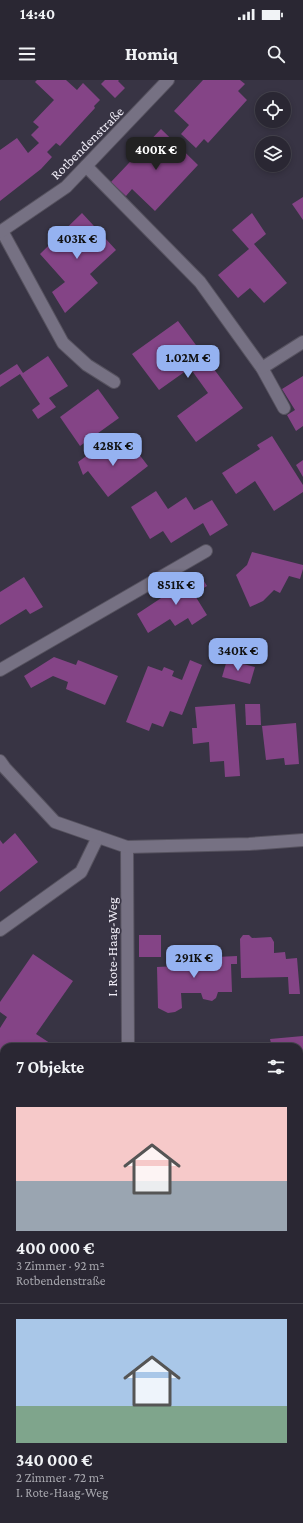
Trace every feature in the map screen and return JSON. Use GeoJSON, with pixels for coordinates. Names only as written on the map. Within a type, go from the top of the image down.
{"type":"FeatureCollection","features":[{"type":"Feature","properties":{"kind":"street","name":"Rotbendenstraße"},"geometry":{"type":"LineString","coordinates":[[1,231],[66,188],[168,80]]}},
{"type":"Feature","properties":{"kind":"street"},"geometry":{"type":"LineString","coordinates":[[86,166],[200,282],[262,368],[284,408]]}},
{"type":"Feature","properties":{"kind":"street"},"geometry":{"type":"LineString","coordinates":[[1,231],[63,343],[87,365],[114,382]]}},
{"type":"Feature","properties":{"kind":"street"},"geometry":{"type":"LineString","coordinates":[[262,368],[303,342]]}},
{"type":"Feature","properties":{"kind":"street"},"geometry":{"type":"LineString","coordinates":[[0,670],[206,552]]}},
{"type":"Feature","properties":{"kind":"street"},"geometry":{"type":"LineString","coordinates":[[0,761],[4,768],[55,822],[127,847],[249,844],[303,840]]}},
{"type":"Feature","properties":{"kind":"street"},"geometry":{"type":"LineString","coordinates":[[0,930],[81,872],[98,837]]}},
{"type":"Feature","properties":{"kind":"street","name":"I. Rote-Haag-Weg"},"geometry":{"type":"LineString","coordinates":[[127,847],[128,1043]]}},
{"type":"Feature","properties":{"kind":"building"},"geometry":{"type":"Polygon","coordinates":[[[37,80],[66,80],[77,90],[83,83],[100,100],[94,106],[95,108],[60,146],[56,143],[47,152],[52,157],[41,169],[0,201],[0,150],[17,138],[28,153],[39,143],[31,135],[39,127],[33,122],[54,100],[35,82],[37,80]]]}},
{"type":"Feature","properties":{"kind":"building"},"geometry":{"type":"Polygon","coordinates":[[[105,80],[119,80],[118,81],[125,88],[115,98],[101,84],[105,80]]]}},
{"type":"Feature","properties":{"kind":"building"},"geometry":{"type":"Polygon","coordinates":[[[203,80],[240,80],[245,84],[238,91],[247,100],[208,143],[204,139],[196,148],[181,134],[189,125],[174,111],[203,80]]]}},
{"type":"Feature","properties":{"kind":"building"},"geometry":{"type":"Polygon","coordinates":[[[161,129],[198,165],[155,211],[132,189],[126,196],[111,182],[161,129]]]}},
{"type":"Feature","properties":{"kind":"building"},"geometry":{"type":"Polygon","coordinates":[[[303,197],[303,220],[292,204],[303,197]]]}},
{"type":"Feature","properties":{"kind":"building"},"geometry":{"type":"Polygon","coordinates":[[[82,213],[116,250],[90,274],[98,283],[65,313],[52,292],[65,282],[40,254],[82,213]]]}},
{"type":"Feature","properties":{"kind":"building"},"geometry":{"type":"Polygon","coordinates":[[[252,213],[266,234],[254,244],[287,283],[264,303],[250,288],[238,298],[218,275],[249,249],[232,230],[252,213]]]}},
{"type":"Feature","properties":{"kind":"building"},"geometry":{"type":"Polygon","coordinates":[[[178,321],[243,408],[196,442],[177,416],[208,393],[190,368],[159,390],[132,354],[178,321]]]}},
{"type":"Feature","properties":{"kind":"building"},"geometry":{"type":"Polygon","coordinates":[[[48,356],[68,386],[49,398],[56,407],[38,419],[32,410],[40,404],[20,374],[0,387],[0,375],[17,364],[23,373],[48,356]]]}},
{"type":"Feature","properties":{"kind":"building"},"geometry":{"type":"Polygon","coordinates":[[[303,376],[303,426],[296,431],[287,415],[295,410],[282,389],[303,376]]]}},
{"type":"Feature","properties":{"kind":"building"},"geometry":{"type":"Polygon","coordinates":[[[98,389],[119,418],[80,446],[60,417],[98,389]]]}},
{"type":"Feature","properties":{"kind":"building"},"geometry":{"type":"Polygon","coordinates":[[[272,436],[303,485],[303,492],[274,511],[255,481],[236,494],[222,473],[260,449],[257,445],[272,436]]]}},
{"type":"Feature","properties":{"kind":"building"},"geometry":{"type":"Polygon","coordinates":[[[129,441],[148,466],[108,497],[88,471],[83,475],[78,462],[103,444],[111,454],[129,441]]]}},
{"type":"Feature","properties":{"kind":"building"},"geometry":{"type":"Polygon","coordinates":[[[303,460],[303,477],[296,465],[303,460]]]}},
{"type":"Feature","properties":{"kind":"building"},"geometry":{"type":"Polygon","coordinates":[[[156,491],[168,509],[186,497],[194,510],[212,500],[228,525],[210,536],[203,523],[171,543],[163,531],[150,539],[131,507],[156,491]]]}},
{"type":"Feature","properties":{"kind":"building"},"geometry":{"type":"Polygon","coordinates":[[[252,552],[303,565],[300,579],[289,576],[280,593],[274,590],[263,601],[250,607],[236,575],[247,565],[252,552]]]}},
{"type":"Feature","properties":{"kind":"building"},"geometry":{"type":"Polygon","coordinates":[[[199,573],[207,586],[194,594],[207,615],[192,625],[188,618],[175,626],[170,619],[148,633],[137,614],[199,573]]]}},
{"type":"Feature","properties":{"kind":"building"},"geometry":{"type":"Polygon","coordinates":[[[24,577],[43,607],[30,614],[26,609],[0,625],[0,592],[24,577]]]}},
{"type":"Feature","properties":{"kind":"building"},"geometry":{"type":"Polygon","coordinates":[[[54,657],[76,665],[78,660],[118,676],[105,705],[66,689],[68,682],[53,676],[31,688],[24,676],[54,657]]]}},
{"type":"Feature","properties":{"kind":"building"},"geometry":{"type":"Polygon","coordinates":[[[190,660],[202,665],[182,715],[170,711],[163,727],[152,723],[149,731],[126,722],[148,666],[162,671],[164,667],[174,671],[172,676],[182,680],[190,660]]]}},
{"type":"Feature","properties":{"kind":"building"},"geometry":{"type":"Polygon","coordinates":[[[227,660],[255,667],[250,684],[222,677],[227,660]]]}},
{"type":"Feature","properties":{"kind":"building"},"geometry":{"type":"Polygon","coordinates":[[[235,704],[240,776],[225,777],[224,761],[210,762],[209,742],[193,744],[192,728],[197,728],[195,707],[235,704]]]}},
{"type":"Feature","properties":{"kind":"building"},"geometry":{"type":"Polygon","coordinates":[[[245,704],[260,704],[261,725],[246,725],[245,704]]]}},
{"type":"Feature","properties":{"kind":"building"},"geometry":{"type":"Polygon","coordinates":[[[296,723],[299,764],[285,765],[284,758],[266,760],[262,726],[296,723]]]}},
{"type":"Feature","properties":{"kind":"building"},"geometry":{"type":"Polygon","coordinates":[[[15,833],[38,862],[0,892],[0,840],[3,844],[15,833]]]}},
{"type":"Feature","properties":{"kind":"building"},"geometry":{"type":"Polygon","coordinates":[[[139,935],[161,935],[161,957],[139,957],[139,935]]]}},
{"type":"Feature","properties":{"kind":"building"},"geometry":{"type":"Polygon","coordinates":[[[243,935],[249,935],[252,938],[271,937],[274,942],[274,953],[285,952],[286,959],[297,958],[300,994],[289,994],[288,977],[241,978],[240,939],[243,935]]]}},
{"type":"Feature","properties":{"kind":"building"},"geometry":{"type":"Polygon","coordinates":[[[193,952],[216,952],[216,957],[237,956],[237,964],[231,964],[232,992],[218,992],[216,998],[212,1001],[203,999],[201,993],[181,993],[182,1008],[175,1012],[168,1013],[158,1008],[157,967],[178,966],[178,958],[193,957],[193,952]]]}},
{"type":"Feature","properties":{"kind":"building"},"geometry":{"type":"Polygon","coordinates":[[[33,954],[73,981],[36,1034],[50,1043],[0,1043],[0,1028],[7,1017],[0,1012],[0,1002],[33,954]]]}},
{"type":"Feature","properties":{"kind":"building"},"geometry":{"type":"Polygon","coordinates":[[[303,1036],[303,1043],[271,1043],[270,1039],[303,1036]]]}}]}
